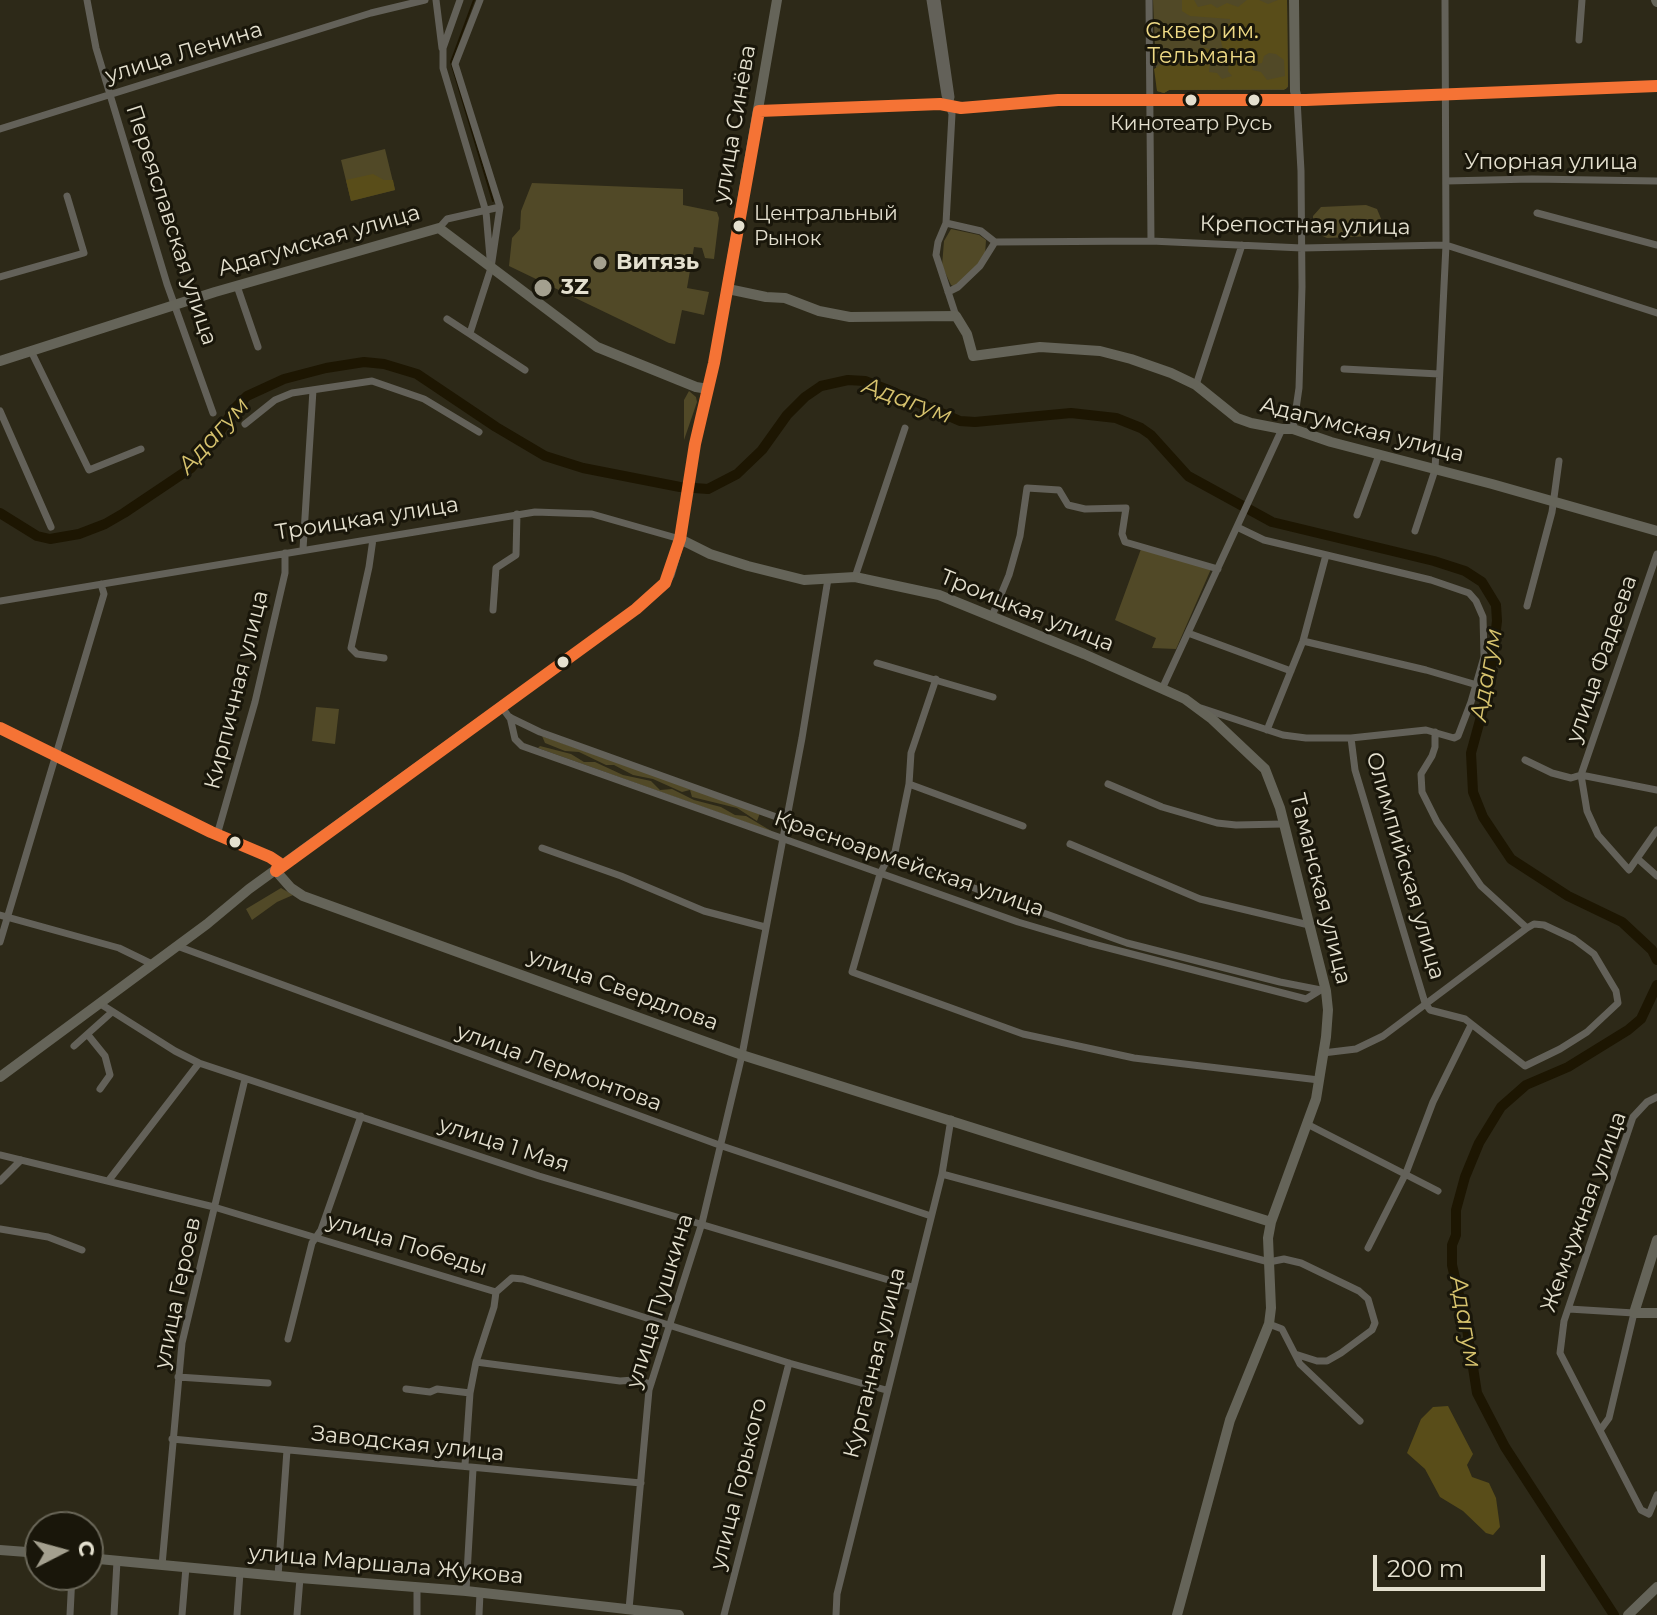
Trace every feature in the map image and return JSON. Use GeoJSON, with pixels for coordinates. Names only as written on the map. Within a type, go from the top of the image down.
{"type":"FeatureCollection","features":[{"type":"Feature","properties":{"kind":"main road","name":"улица Синёва"},"geometry":{"type":"LineString","coordinates":[[0,1077],[659,589],[670,574],[680,539],[695,444],[728,289],[777,0]]}},
{"type":"Feature","properties":{"kind":"main road"},"geometry":{"type":"LineString","coordinates":[[1294,0],[1297,99]]}},
{"type":"Feature","properties":{"kind":"main road"},"geometry":{"type":"LineString","coordinates":[[759,111],[949,105],[961,108],[1058,100],[1297,99],[1657,86]]}},
{"type":"Feature","properties":{"kind":"main road","name":"Адагумская улица"},"geometry":{"type":"LineString","coordinates":[[0,361],[237,286],[439,228],[597,347],[708,389]]}},
{"type":"Feature","properties":{"kind":"main road"},"geometry":{"type":"LineString","coordinates":[[728,289],[785,298],[819,311],[850,317],[956,316]]}},
{"type":"Feature","properties":{"kind":"main road","name":"Адагумская улица"},"geometry":{"type":"LineString","coordinates":[[956,316],[967,334],[973,356],[1040,347],[1100,351],[1171,373],[1196,385],[1237,418],[1288,429],[1657,531]]}},
{"type":"Feature","properties":{"kind":"main road","name":"Троицкая улица"},"geometry":{"type":"LineString","coordinates":[[680,539],[710,554],[804,580],[855,577],[939,595],[1199,707]]}},
{"type":"Feature","properties":{"kind":"main road","name":"Таманская улица"},"geometry":{"type":"LineString","coordinates":[[1177,1615],[1230,1420],[1269,1324],[1268,1238],[1271,1222],[1307,1124],[1319,1080],[1328,1010],[1274,788],[1265,769],[1199,707]]}},
{"type":"Feature","properties":{"kind":"main road","name":"улица Свердлова"},"geometry":{"type":"LineString","coordinates":[[276,871],[303,896],[742,1055],[1271,1222]]}},
{"type":"Feature","properties":{"kind":"main road"},"geometry":{"type":"LineString","coordinates":[[1657,1240],[1634,1313],[1657,1313]]}},
{"type":"Feature","properties":{"kind":"main road"},"geometry":{"type":"LineString","coordinates":[[0,1550],[24,1552]]}},
{"type":"Feature","properties":{"kind":"main road","name":"улица Маршала Жукова"},"geometry":{"type":"LineString","coordinates":[[104,1560],[466,1591],[679,1615]]}},
{"type":"Feature","properties":{"kind":"main road"},"geometry":{"type":"LineString","coordinates":[[1628,1615],[1656,1588]]}},
{"type":"Feature","properties":{"kind":"street","name":"Переяславская улица"},"geometry":{"type":"LineString","coordinates":[[87,0],[96,48],[175,305],[213,413]]}},
{"type":"Feature","properties":{"kind":"street","name":"улица Ленина"},"geometry":{"type":"LineString","coordinates":[[0,129],[371,13],[425,0]]}},
{"type":"Feature","properties":{"kind":"street"},"geometry":{"type":"LineString","coordinates":[[436,0],[443,68],[486,212],[491,268]]}},
{"type":"Feature","properties":{"kind":"street"},"geometry":{"type":"LineString","coordinates":[[442,54],[460,0]]}},
{"type":"Feature","properties":{"kind":"street"},"geometry":{"type":"LineString","coordinates":[[470,333],[491,268],[500,207],[455,64],[480,0]]}},
{"type":"Feature","properties":{"kind":"street"},"geometry":{"type":"LineString","coordinates":[[930,0],[945,95],[952,114],[946,223],[936,255],[956,316]]}},
{"type":"Feature","properties":{"kind":"street"},"geometry":{"type":"LineString","coordinates":[[937,0],[951,97],[949,105]]}},
{"type":"Feature","properties":{"kind":"street"},"geometry":{"type":"LineString","coordinates":[[1149,0],[1151,241]]}},
{"type":"Feature","properties":{"kind":"street"},"geometry":{"type":"LineString","coordinates":[[1415,531],[1435,470],[1446,245],[1445,0]]}},
{"type":"Feature","properties":{"kind":"street"},"geometry":{"type":"LineString","coordinates":[[1579,40],[1582,0]]}},
{"type":"Feature","properties":{"kind":"street"},"geometry":{"type":"LineString","coordinates":[[1162,689],[1237,527],[1288,429],[1299,388],[1302,248],[1297,99]]}},
{"type":"Feature","properties":{"kind":"street","name":"Упорная улица"},"geometry":{"type":"LineString","coordinates":[[1446,181],[1657,181]]}},
{"type":"Feature","properties":{"kind":"street"},"geometry":{"type":"LineString","coordinates":[[0,277],[84,253],[67,196]]}},
{"type":"Feature","properties":{"kind":"street"},"geometry":{"type":"LineString","coordinates":[[439,228],[447,219],[500,207]]}},
{"type":"Feature","properties":{"kind":"street"},"geometry":{"type":"LineString","coordinates":[[1537,213],[1657,245]]}},
{"type":"Feature","properties":{"kind":"street","name":"Крепостная улица"},"geometry":{"type":"LineString","coordinates":[[946,223],[981,231],[995,242],[1151,241],[1302,248],[1446,245],[1657,313]]}},
{"type":"Feature","properties":{"kind":"street"},"geometry":{"type":"LineString","coordinates":[[948,292],[980,266],[995,242]]}},
{"type":"Feature","properties":{"kind":"street"},"geometry":{"type":"LineString","coordinates":[[1196,385],[1242,245]]}},
{"type":"Feature","properties":{"kind":"street"},"geometry":{"type":"LineString","coordinates":[[237,286],[258,347]]}},
{"type":"Feature","properties":{"kind":"street"},"geometry":{"type":"LineString","coordinates":[[447,319],[525,370]]}},
{"type":"Feature","properties":{"kind":"street"},"geometry":{"type":"LineString","coordinates":[[31,351],[89,470],[141,449]]}},
{"type":"Feature","properties":{"kind":"street"},"geometry":{"type":"LineString","coordinates":[[1344,369],[1439,374]]}},
{"type":"Feature","properties":{"kind":"street"},"geometry":{"type":"LineString","coordinates":[[245,424],[275,400],[303,390],[365,381],[384,383],[424,399],[479,432]]}},
{"type":"Feature","properties":{"kind":"street"},"geometry":{"type":"LineString","coordinates":[[303,549],[313,390]]}},
{"type":"Feature","properties":{"kind":"street"},"geometry":{"type":"LineString","coordinates":[[0,411],[51,527]]}},
{"type":"Feature","properties":{"kind":"street"},"geometry":{"type":"LineString","coordinates":[[855,577],[905,428]]}},
{"type":"Feature","properties":{"kind":"street"},"geometry":{"type":"LineString","coordinates":[[1357,515],[1379,455]]}},
{"type":"Feature","properties":{"kind":"street"},"geometry":{"type":"LineString","coordinates":[[1527,606],[1559,461]]}},
{"type":"Feature","properties":{"kind":"street"},"geometry":{"type":"LineString","coordinates":[[992,616],[1013,562],[1027,488],[1059,490],[1068,505],[1085,509],[1126,508],[1122,534],[1125,542],[1218,569]]}},
{"type":"Feature","properties":{"kind":"street","name":"Троицкая улица"},"geometry":{"type":"LineString","coordinates":[[0,601],[517,514],[581,512],[680,539]]}},
{"type":"Feature","properties":{"kind":"street"},"geometry":{"type":"LineString","coordinates":[[493,610],[496,568],[516,555],[517,514]]}},
{"type":"Feature","properties":{"kind":"street","name":"Троицкая улица"},"geometry":{"type":"LineString","coordinates":[[1199,707],[1267,730],[1306,738],[1351,738],[1426,730],[1454,738],[1458,736],[1477,685],[1485,636],[1483,617],[1469,593],[1431,580],[1264,540],[1237,527]]}},
{"type":"Feature","properties":{"kind":"street"},"geometry":{"type":"LineString","coordinates":[[373,539],[351,648],[357,654],[384,658]]}},
{"type":"Feature","properties":{"kind":"street","name":"Кирпичная улица"},"geometry":{"type":"LineString","coordinates":[[217,835],[255,702],[285,573],[285,553]]}},
{"type":"Feature","properties":{"kind":"street","name":"улица Фадеева"},"geometry":{"type":"LineString","coordinates":[[1638,859],[1629,870],[1598,835],[1587,811],[1581,775],[1657,554]]}},
{"type":"Feature","properties":{"kind":"street"},"geometry":{"type":"LineString","coordinates":[[1267,730],[1303,641],[1326,555]]}},
{"type":"Feature","properties":{"kind":"street","name":"улица Пушкина"},"geometry":{"type":"LineString","coordinates":[[629,1609],[651,1384],[702,1223],[722,1146],[784,840],[828,579]]}},
{"type":"Feature","properties":{"kind":"street"},"geometry":{"type":"LineString","coordinates":[[0,942],[4,916],[104,594],[101,584]]}},
{"type":"Feature","properties":{"kind":"street"},"geometry":{"type":"LineString","coordinates":[[1188,633],[1291,671]]}},
{"type":"Feature","properties":{"kind":"street"},"geometry":{"type":"LineString","coordinates":[[1303,641],[1477,685]]}},
{"type":"Feature","properties":{"kind":"street"},"geometry":{"type":"LineString","coordinates":[[877,663],[993,697]]}},
{"type":"Feature","properties":{"kind":"street"},"geometry":{"type":"LineString","coordinates":[[936,679],[911,753],[909,784],[895,852],[880,874],[852,972],[1023,1034],[1134,1058],[1319,1080]]}},
{"type":"Feature","properties":{"kind":"street","name":"Красноармейская улица"},"geometry":{"type":"LineString","coordinates":[[501,706],[509,717],[515,739],[522,746],[880,874],[1089,943],[1306,999],[1323,991]]}},
{"type":"Feature","properties":{"kind":"street","name":"Красноармейская улица"},"geometry":{"type":"LineString","coordinates":[[509,717],[540,732],[1127,943],[1323,991]]}},
{"type":"Feature","properties":{"kind":"street","name":"улица Свердлова"},"geometry":{"type":"LineString","coordinates":[[0,728],[217,835],[275,860],[279,863],[276,871]]}},
{"type":"Feature","properties":{"kind":"street"},"geometry":{"type":"LineString","coordinates":[[1435,732],[1432,756],[1421,774],[1422,792],[1437,822],[1481,886],[1527,928]]}},
{"type":"Feature","properties":{"kind":"street","name":"Олимпийская улица"},"geometry":{"type":"LineString","coordinates":[[1351,738],[1355,770],[1425,1003]]}},
{"type":"Feature","properties":{"kind":"street","name":"улица Фадеева"},"geometry":{"type":"LineString","coordinates":[[1525,760],[1571,778],[1581,775],[1657,790]]}},
{"type":"Feature","properties":{"kind":"street"},"geometry":{"type":"LineString","coordinates":[[909,784],[1023,826]]}},
{"type":"Feature","properties":{"kind":"street"},"geometry":{"type":"LineString","coordinates":[[1108,784],[1162,807],[1217,823],[1283,824]]}},
{"type":"Feature","properties":{"kind":"street"},"geometry":{"type":"LineString","coordinates":[[1657,830],[1638,859],[1657,876]]}},
{"type":"Feature","properties":{"kind":"street"},"geometry":{"type":"LineString","coordinates":[[1070,844],[1200,899],[1309,925]]}},
{"type":"Feature","properties":{"kind":"street"},"geometry":{"type":"LineString","coordinates":[[542,848],[621,876],[698,909],[765,927]]}},
{"type":"Feature","properties":{"kind":"street"},"geometry":{"type":"LineString","coordinates":[[4,916],[119,948],[152,964]]}},
{"type":"Feature","properties":{"kind":"street"},"geometry":{"type":"LineString","coordinates":[[1323,1053],[1356,1049],[1383,1036],[1425,1003],[1534,924],[1544,925],[1574,939],[1594,954],[1616,991],[1618,1003],[1587,1032],[1525,1066],[1465,1019],[1430,1010],[1425,1003]]}},
{"type":"Feature","properties":{"kind":"street","name":"улица Лермонтова"},"geometry":{"type":"LineString","coordinates":[[177,946],[722,1146],[931,1216]]}},
{"type":"Feature","properties":{"kind":"street","name":"улица 1 Мая"},"geometry":{"type":"LineString","coordinates":[[99,1003],[199,1063],[539,1176],[912,1287]]}},
{"type":"Feature","properties":{"kind":"street"},"geometry":{"type":"LineString","coordinates":[[74,1046],[112,1012]]}},
{"type":"Feature","properties":{"kind":"street"},"geometry":{"type":"LineString","coordinates":[[1368,1248],[1406,1173],[1433,1102],[1471,1025]]}},
{"type":"Feature","properties":{"kind":"street"},"geometry":{"type":"LineString","coordinates":[[88,1035],[105,1056],[110,1075],[100,1089]]}},
{"type":"Feature","properties":{"kind":"street"},"geometry":{"type":"LineString","coordinates":[[109,1180],[199,1063]]}},
{"type":"Feature","properties":{"kind":"street","name":"улица Героев"},"geometry":{"type":"LineString","coordinates":[[162,1565],[182,1343],[245,1079]]}},
{"type":"Feature","properties":{"kind":"street","name":"Жемчужная улица"},"geometry":{"type":"LineString","coordinates":[[1657,1097],[1647,1102],[1633,1117],[1560,1334],[1560,1353],[1641,1510],[1649,1514],[1657,1495]]}},
{"type":"Feature","properties":{"kind":"street"},"geometry":{"type":"LineString","coordinates":[[288,1339],[316,1236],[321,1230],[361,1116]]}},
{"type":"Feature","properties":{"kind":"street","name":"Курганная улица"},"geometry":{"type":"LineString","coordinates":[[836,1615],[837,1594],[942,1174],[951,1119]]}},
{"type":"Feature","properties":{"kind":"street"},"geometry":{"type":"LineString","coordinates":[[1307,1124],[1438,1191]]}},
{"type":"Feature","properties":{"kind":"street","name":"улица Победы"},"geometry":{"type":"LineString","coordinates":[[0,1155],[214,1207],[496,1292],[512,1278],[523,1279],[789,1363],[886,1390]]}},
{"type":"Feature","properties":{"kind":"street"},"geometry":{"type":"LineString","coordinates":[[0,1181],[21,1160]]}},
{"type":"Feature","properties":{"kind":"street"},"geometry":{"type":"LineString","coordinates":[[942,1174],[1269,1262],[1284,1259],[1301,1263],[1359,1291],[1368,1299],[1375,1323],[1372,1330],[1327,1361],[1295,1354]]}},
{"type":"Feature","properties":{"kind":"street"},"geometry":{"type":"LineString","coordinates":[[0,1229],[48,1237],[82,1250]]}},
{"type":"Feature","properties":{"kind":"street"},"geometry":{"type":"LineString","coordinates":[[465,1465],[470,1393],[496,1292]]}},
{"type":"Feature","properties":{"kind":"street"},"geometry":{"type":"LineString","coordinates":[[1569,1309],[1634,1313],[1609,1418],[1601,1429]]}},
{"type":"Feature","properties":{"kind":"street"},"geometry":{"type":"LineString","coordinates":[[1269,1324],[1282,1329],[1300,1364],[1360,1421]]}},
{"type":"Feature","properties":{"kind":"street"},"geometry":{"type":"LineString","coordinates":[[476,1362],[651,1384]]}},
{"type":"Feature","properties":{"kind":"street","name":"улица Горького"},"geometry":{"type":"LineString","coordinates":[[724,1615],[789,1363]]}},
{"type":"Feature","properties":{"kind":"street"},"geometry":{"type":"LineString","coordinates":[[178,1377],[268,1383]]}},
{"type":"Feature","properties":{"kind":"street"},"geometry":{"type":"LineString","coordinates":[[406,1389],[470,1393]]}},
{"type":"Feature","properties":{"kind":"street","name":"Заводская улица"},"geometry":{"type":"LineString","coordinates":[[172,1439],[641,1483]]}},
{"type":"Feature","properties":{"kind":"street"},"geometry":{"type":"LineString","coordinates":[[278,1576],[287,1450]]}},
{"type":"Feature","properties":{"kind":"street"},"geometry":{"type":"LineString","coordinates":[[466,1591],[473,1469]]}},
{"type":"Feature","properties":{"kind":"street"},"geometry":{"type":"LineString","coordinates":[[114,1615],[117,1561]]}},
{"type":"Feature","properties":{"kind":"street"},"geometry":{"type":"LineString","coordinates":[[182,1615],[186,1567]]}},
{"type":"Feature","properties":{"kind":"street"},"geometry":{"type":"LineString","coordinates":[[237,1615],[240,1573]]}},
{"type":"Feature","properties":{"kind":"street"},"geometry":{"type":"LineString","coordinates":[[297,1615],[300,1578]]}},
{"type":"Feature","properties":{"kind":"street"},"geometry":{"type":"LineString","coordinates":[[417,1587],[417,1615]]}},
{"type":"Feature","properties":{"kind":"street"},"geometry":{"type":"LineString","coordinates":[[70,1615],[71,1591]]}},
{"type":"Feature","properties":{"kind":"street"},"geometry":{"type":"LineString","coordinates":[[479,1615],[480,1593]]}},
{"type":"Feature","properties":{"kind":"green space","name":"Сквер им. Тельмана"},"geometry":{"type":"Polygon","coordinates":[[[1153,0],[1287,0],[1288,87],[1284,90],[1157,91],[1153,0]]]}},
{"type":"Feature","properties":{"kind":"green space"},"geometry":{"type":"Polygon","coordinates":[[[385,149],[395,190],[351,201],[341,160],[385,149]]]}},
{"type":"Feature","properties":{"kind":"green space","name":"Витязь"},"geometry":{"type":"Polygon","coordinates":[[[532,183],[683,189],[683,205],[717,212],[714,259],[705,258],[702,248],[694,247],[687,288],[709,292],[704,315],[682,310],[675,344],[669,343],[509,266],[512,238],[520,229],[521,211],[532,183]]]}},
{"type":"Feature","properties":{"kind":"green space"},"geometry":{"type":"Polygon","coordinates":[[[1366,205],[1377,209],[1382,221],[1372,236],[1327,238],[1313,228],[1313,216],[1321,207],[1366,205]]]}},
{"type":"Feature","properties":{"kind":"green space"},"geometry":{"type":"Polygon","coordinates":[[[951,229],[979,235],[986,240],[985,255],[955,287],[942,266],[944,241],[951,229]]]}},
{"type":"Feature","properties":{"kind":"green space"},"geometry":{"type":"Polygon","coordinates":[[[689,391],[697,402],[684,440],[684,400],[689,391]]]}},
{"type":"Feature","properties":{"kind":"green space"},"geometry":{"type":"Polygon","coordinates":[[[1141,549],[1211,569],[1176,649],[1152,648],[1156,638],[1115,620],[1141,549]]]}},
{"type":"Feature","properties":{"kind":"green space"},"geometry":{"type":"Polygon","coordinates":[[[316,707],[339,709],[335,744],[312,741],[316,707]]]}},
{"type":"Feature","properties":{"kind":"green space"},"geometry":{"type":"Polygon","coordinates":[[[542,736],[760,813],[757,821],[737,808],[692,797],[690,790],[682,792],[579,752],[565,751],[545,743],[542,736]]]}},
{"type":"Feature","properties":{"kind":"green space"},"geometry":{"type":"Polygon","coordinates":[[[538,748],[571,754],[584,762],[595,762],[623,775],[651,781],[660,790],[672,789],[735,815],[746,816],[773,832],[538,748]]]}},
{"type":"Feature","properties":{"kind":"green space"},"geometry":{"type":"Polygon","coordinates":[[[281,888],[293,895],[252,920],[246,909],[281,888]]]}},
{"type":"Feature","properties":{"kind":"shaded area","name":"Сквер им. Тельмана"},"geometry":{"type":"Polygon","coordinates":[[[1182,0],[1194,0],[1198,7],[1211,4],[1217,8],[1227,3],[1238,7],[1247,0],[1268,4],[1287,0],[1286,89],[1157,91],[1154,69],[1173,57],[1183,65],[1187,63],[1187,54],[1196,54],[1203,47],[1211,50],[1209,72],[1217,73],[1222,79],[1232,76],[1228,71],[1230,56],[1238,53],[1223,49],[1220,38],[1223,27],[1230,23],[1230,19],[1190,16],[1182,11],[1182,0]],[[1276,54],[1264,56],[1262,63],[1253,65],[1252,70],[1261,72],[1267,80],[1285,76],[1284,60],[1276,54]]]}},
{"type":"Feature","properties":{"kind":"shaded area"},"geometry":{"type":"Polygon","coordinates":[[[373,174],[384,180],[393,180],[395,190],[351,201],[346,180],[373,174]]]}},
{"type":"Feature","properties":{"kind":"shaded area"},"geometry":{"type":"Polygon","coordinates":[[[1448,1406],[1473,1454],[1467,1465],[1472,1477],[1489,1483],[1496,1498],[1500,1527],[1493,1535],[1486,1533],[1463,1511],[1440,1497],[1425,1469],[1407,1453],[1421,1419],[1433,1407],[1448,1406]]]}},
{"type":"Feature","properties":{"kind":"waterway"},"geometry":{"type":"LineString","coordinates":[[474,0],[451,62],[493,201]]}},
{"type":"Feature","properties":{"kind":"waterway","name":"Адагум"},"geometry":{"type":"LineString","coordinates":[[0,513],[37,536],[50,539],[79,534],[105,524],[191,468],[247,396],[284,379],[364,362],[384,364],[417,374],[545,456],[583,468],[680,487],[708,489],[737,474],[762,450],[787,415],[805,397],[821,386],[848,380],[865,381],[960,421],[1071,413],[1116,418],[1151,435],[1188,476],[1272,522],[1434,561],[1465,571],[1482,582],[1496,605],[1497,621],[1488,691],[1471,753],[1473,792],[1483,817],[1511,859],[1568,896],[1622,922],[1652,950],[1657,960]]}},
{"type":"Feature","properties":{"kind":"waterway","name":"Адагум"},"geometry":{"type":"LineString","coordinates":[[1614,1615],[1505,1447],[1477,1393],[1467,1329],[1452,1265],[1452,1245],[1456,1235],[1456,1210],[1465,1177],[1479,1143],[1501,1107],[1526,1085],[1568,1067],[1628,1030],[1641,1019],[1657,985]]}},
{"type":"Feature","properties":{"kind":"transit line"},"geometry":{"type":"LineString","coordinates":[[276,871],[636,609],[665,583],[680,539],[695,444],[714,363],[759,111],[940,104],[961,108],[1058,100],[1306,100],[1657,86]]}},
{"type":"Feature","properties":{"kind":"transit line"},"geometry":{"type":"LineString","coordinates":[[0,728],[211,832],[270,857],[279,863],[276,871]]}},
{"type":"Feature","properties":{"kind":"place","name":"Кинотеатр Русь"},"geometry":{"type":"Point","coordinates":[1191,100]}},
{"type":"Feature","properties":{"kind":"place","name":"Центральный Рынок"},"geometry":{"type":"Point","coordinates":[739,226]}},
{"type":"Feature","properties":{"kind":"place","name":"Витязь"},"geometry":{"type":"Point","coordinates":[600,263]}},
{"type":"Feature","properties":{"kind":"place","name":"3Z"},"geometry":{"type":"Point","coordinates":[543,288]}}]}
